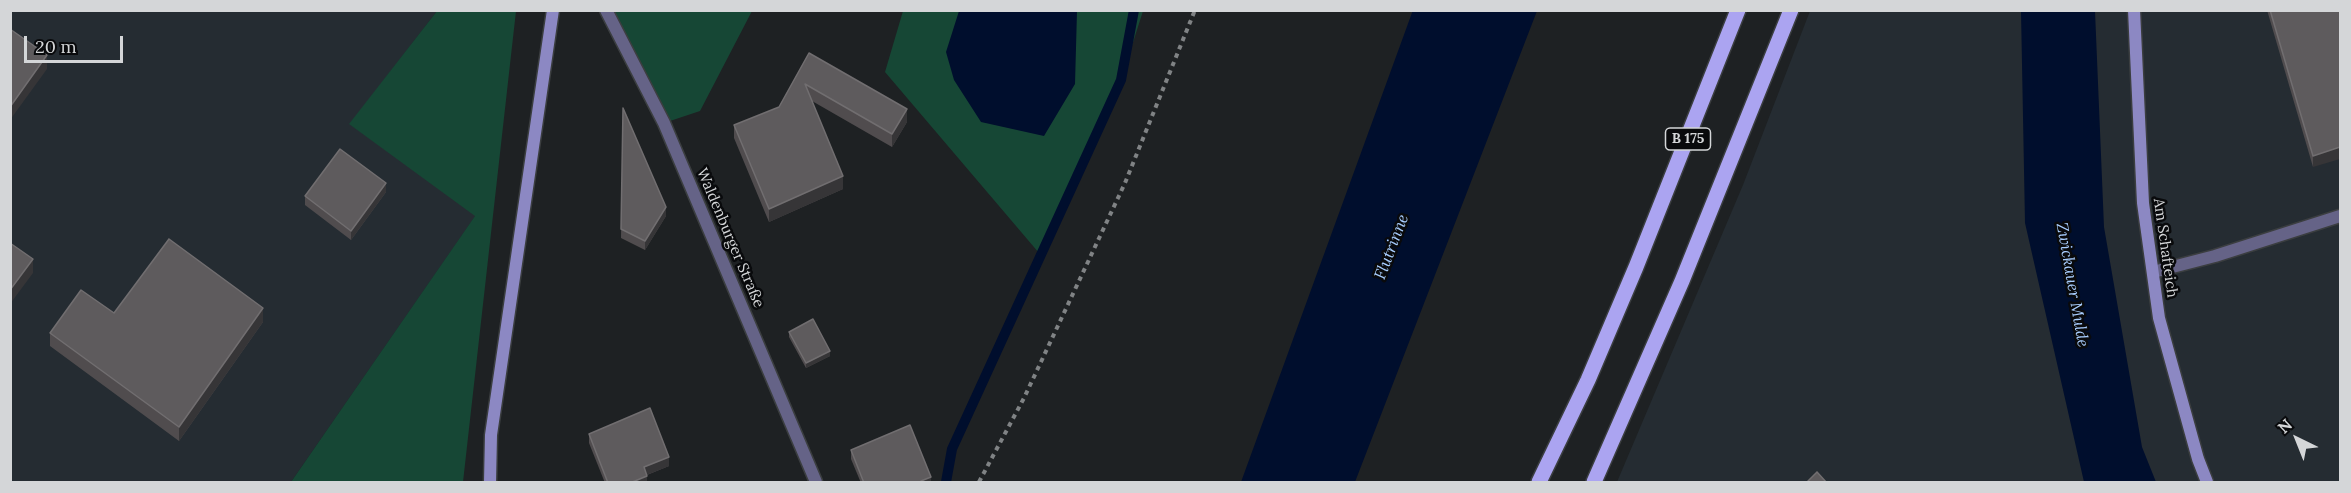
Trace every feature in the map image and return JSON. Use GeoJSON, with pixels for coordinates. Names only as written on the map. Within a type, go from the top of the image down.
{"type":"FeatureCollection","features":[{"type":"Feature","properties":{"kind":"main road","name":"B 175"},"geometry":{"type":"LineString","coordinates":[[1539,483],[1632,277],[1738,10]]}},
{"type":"Feature","properties":{"kind":"main road"},"geometry":{"type":"LineString","coordinates":[[1594,483],[1682,281],[1791,10]]}},
{"type":"Feature","properties":{"kind":"street"},"geometry":{"type":"LineString","coordinates":[[490,483],[491,435],[553,10]]}},
{"type":"Feature","properties":{"kind":"street","name":"Waldenburger Straße"},"geometry":{"type":"LineString","coordinates":[[606,10],[664,123],[816,483]]}},
{"type":"Feature","properties":{"kind":"street","name":"Am Schafteich"},"geometry":{"type":"LineString","coordinates":[[2134,10],[2143,203],[2159,318],[2198,459],[2207,483]]}},
{"type":"Feature","properties":{"kind":"street"},"geometry":{"type":"LineString","coordinates":[[2153,272],[2215,256],[2340,216]]}},
{"type":"Feature","properties":{"kind":"path"},"geometry":{"type":"LineString","coordinates":[[979,483],[1024,398],[1125,183],[1195,10]]}},
{"type":"Feature","properties":{"kind":"shaded area"},"geometry":{"type":"Polygon","coordinates":[[[10,11],[437,11],[350,124],[476,215],[291,482],[11,482],[10,11]]]}},
{"type":"Feature","properties":{"kind":"shaded area"},"geometry":{"type":"Polygon","coordinates":[[[1810,11],[2340,11],[2340,482],[1617,482],[1743,185],[1810,11]]]}},
{"type":"Feature","properties":{"kind":"green space"},"geometry":{"type":"Polygon","coordinates":[[[437,11],[516,11],[463,482],[291,482],[475,216],[349,124],[437,11]]]}},
{"type":"Feature","properties":{"kind":"green space"},"geometry":{"type":"Polygon","coordinates":[[[605,11],[752,11],[700,111],[664,123],[605,11]]]}},
{"type":"Feature","properties":{"kind":"green space"},"geometry":{"type":"Polygon","coordinates":[[[903,11],[1143,11],[1121,80],[1039,253],[885,72],[903,11]]]}},
{"type":"Feature","properties":{"kind":"water","name":"Flutrinne"},"geometry":{"type":"Polygon","coordinates":[[[1413,10],[1537,11],[1355,482],[1241,482],[1413,10]]]}},
{"type":"Feature","properties":{"kind":"water"},"geometry":{"type":"Polygon","coordinates":[[[959,11],[1077,11],[1075,84],[1044,136],[981,122],[954,80],[946,52],[959,11]]]}},
{"type":"Feature","properties":{"kind":"water","name":"Zwickauer Mulde"},"geometry":{"type":"Polygon","coordinates":[[[2021,11],[2095,11],[2104,227],[2142,447],[2156,482],[2084,482],[2025,223],[2021,11]]]}},
{"type":"Feature","properties":{"kind":"building"},"geometry":{"type":"Polygon","coordinates":[[[2270,10],[2340,10],[2340,147],[2313,156],[2270,10]]]}},
{"type":"Feature","properties":{"kind":"building"},"geometry":{"type":"Polygon","coordinates":[[[10,29],[47,55],[10,107],[10,29]]]}},
{"type":"Feature","properties":{"kind":"building"},"geometry":{"type":"Polygon","coordinates":[[[809,53],[907,109],[892,134],[805,84],[843,176],[769,209],[734,125],[779,107],[809,53]]]}},
{"type":"Feature","properties":{"kind":"building"},"geometry":{"type":"Polygon","coordinates":[[[623,108],[666,207],[645,241],[621,229],[623,108]]]}},
{"type":"Feature","properties":{"kind":"building"},"geometry":{"type":"Polygon","coordinates":[[[340,149],[386,183],[351,231],[305,196],[340,149]]]}},
{"type":"Feature","properties":{"kind":"building"},"geometry":{"type":"Polygon","coordinates":[[[169,239],[263,308],[179,427],[50,333],[81,290],[114,313],[169,239]]]}},
{"type":"Feature","properties":{"kind":"building"},"geometry":{"type":"Polygon","coordinates":[[[10,243],[33,259],[10,290],[10,243]]]}},
{"type":"Feature","properties":{"kind":"building"},"geometry":{"type":"Polygon","coordinates":[[[813,319],[830,351],[806,363],[789,332],[813,319]]]}},
{"type":"Feature","properties":{"kind":"building"},"geometry":{"type":"Polygon","coordinates":[[[650,408],[669,457],[644,467],[647,476],[630,483],[608,483],[589,434],[650,408]]]}},
{"type":"Feature","properties":{"kind":"building"},"geometry":{"type":"Polygon","coordinates":[[[910,425],[931,477],[921,483],[864,483],[851,450],[910,425]]]}},
{"type":"Feature","properties":{"kind":"building"},"geometry":{"type":"Polygon","coordinates":[[[1817,472],[1827,483],[1806,483],[1817,472]]]}},
{"type":"Feature","properties":{"kind":"waterway"},"geometry":{"type":"LineString","coordinates":[[946,482],[952,449],[1121,80],[1134,10]]}}]}
